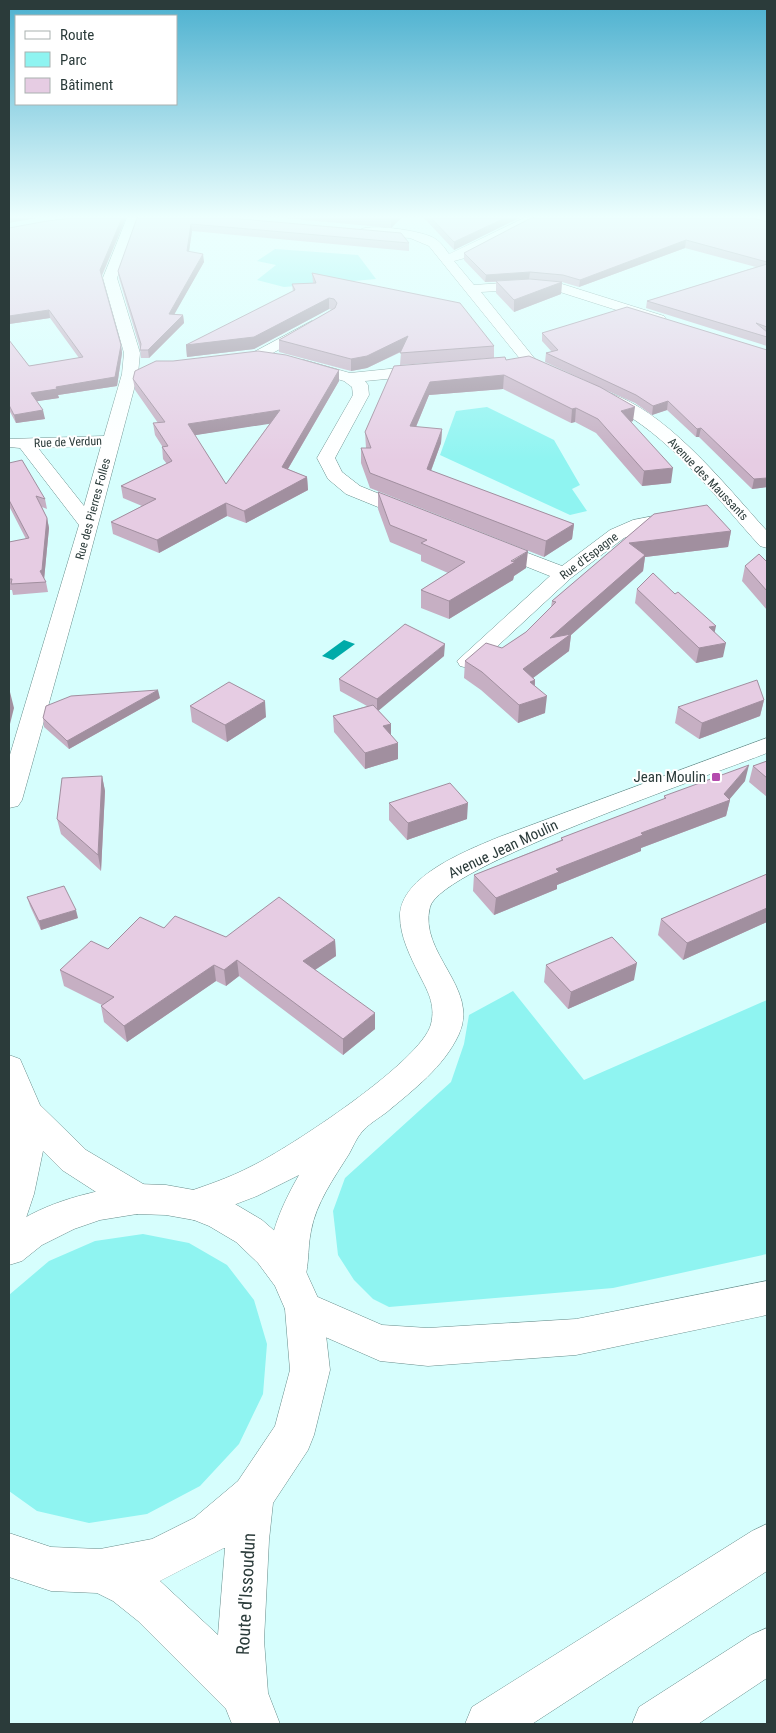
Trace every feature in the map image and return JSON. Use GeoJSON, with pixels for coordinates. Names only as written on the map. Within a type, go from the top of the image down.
{"type":"FeatureCollection","features":[{"type":"Feature","properties":{"kind":"main road","name":"Rue des Pierres Folles"},"geometry":{"type":"LineString","coordinates":[[9,800],[111,440],[140,365],[132,353],[116,299]]}},
{"type":"Feature","properties":{"kind":"main road","name":"Avenue des Maussants"},"geometry":{"type":"LineString","coordinates":[[479,299],[530,362],[628,408],[661,431],[686,454],[719,512],[767,542]]}},
{"type":"Feature","properties":{"kind":"main road"},"geometry":{"type":"LineString","coordinates":[[597,299],[670,322]]}},
{"type":"Feature","properties":{"kind":"main road"},"geometry":{"type":"LineString","coordinates":[[322,320],[252,355],[285,359],[350,378],[360,385],[361,395],[326,458],[334,476],[353,490],[426,520]]}},
{"type":"Feature","properties":{"kind":"main road"},"geometry":{"type":"LineString","coordinates":[[510,364],[530,362]]}},
{"type":"Feature","properties":{"kind":"main road"},"geometry":{"type":"LineString","coordinates":[[350,378],[374,374],[442,369]]}},
{"type":"Feature","properties":{"kind":"main road","name":"Rue de Verdun"},"geometry":{"type":"LineString","coordinates":[[17,443],[111,440]]}},
{"type":"Feature","properties":{"kind":"main road","name":"Rue de Verdun"},"geometry":{"type":"LineString","coordinates":[[17,443],[88,524]]}},
{"type":"Feature","properties":{"kind":"main road","name":"Rue d'Espagne"},"geometry":{"type":"LineString","coordinates":[[468,661],[564,574],[616,534],[640,524],[719,512]]}},
{"type":"Feature","properties":{"kind":"main road"},"geometry":{"type":"LineString","coordinates":[[472,538],[564,574]]}},
{"type":"Feature","properties":{"kind":"main road","name":"Avenue Jean Moulin"},"geometry":{"type":"LineString","coordinates":[[194,1205],[274,1172],[349,1124],[412,1071],[431,1051],[446,1028],[448,1000],[416,932],[415,906],[424,892],[450,872],[506,845],[767,745]]}},
{"type":"Feature","properties":{"kind":"main road"},"geometry":{"type":"LineString","coordinates":[[16,1088],[78,1164],[137,1200]]}},
{"type":"Feature","properties":{"kind":"main road"},"geometry":{"type":"LineString","coordinates":[[9,1219],[24,1154],[16,1088]]}},
{"type":"Feature","properties":{"kind":"main road","name":"Avenue Jean Moulin"},"geometry":{"type":"LineString","coordinates":[[253,1496],[294,1435],[310,1370],[290,1243],[298,1214],[306,1197],[349,1124]]}},
{"type":"Feature","properties":{"kind":"main road"},"geometry":{"type":"LineString","coordinates":[[9,1249],[29,1234],[64,1216],[100,1205],[137,1200],[166,1200],[194,1205],[222,1215],[249,1231],[271,1251],[297,1292],[380,1343],[428,1348],[576,1337],[767,1298]]}},
{"type":"Feature","properties":{"kind":"main road"},"geometry":{"type":"LineString","coordinates":[[9,1555],[51,1569],[100,1572],[156,1560],[209,1533],[253,1496]]}},
{"type":"Feature","properties":{"kind":"main road","name":"Route d'Issoudun"},"geometry":{"type":"LineString","coordinates":[[250,1708],[241,1640],[242,1604],[253,1496]]}},
{"type":"Feature","properties":{"kind":"main road"},"geometry":{"type":"LineString","coordinates":[[489,1724],[767,1546]]}},
{"type":"Feature","properties":{"kind":"main road","name":"Route d'Issoudun"},"geometry":{"type":"LineString","coordinates":[[100,1572],[129,1586],[154,1605],[250,1708]]}},
{"type":"Feature","properties":{"kind":"main road"},"geometry":{"type":"LineString","coordinates":[[656,1724],[767,1651]]}},
{"type":"Feature","properties":{"kind":"green space"},"geometry":{"type":"Polygon","coordinates":[[[487,407],[554,440],[580,485],[572,489],[587,511],[570,515],[440,455],[456,411],[487,407]]]}},
{"type":"Feature","properties":{"kind":"green space"},"geometry":{"type":"Polygon","coordinates":[[[513,991],[584,1080],[767,1000],[767,1254],[613,1288],[389,1307],[373,1299],[354,1280],[338,1255],[333,1211],[345,1178],[451,1082],[464,1044],[469,1015],[513,991]]]}},
{"type":"Feature","properties":{"kind":"green space"},"geometry":{"type":"Polygon","coordinates":[[[143,1234],[189,1243],[227,1265],[254,1300],[267,1344],[263,1394],[239,1444],[200,1486],[147,1514],[89,1523],[37,1511],[9,1491],[9,1295],[49,1261],[95,1241],[143,1234]]]}},
{"type":"Feature","properties":{"kind":"shaded area"},"geometry":{"type":"Polygon","coordinates":[[[344,640],[355,644],[333,660],[322,656],[344,640]]]}},
{"type":"Feature","properties":{"kind":"building"},"geometry":{"type":"Polygon","coordinates":[[[9,299],[108,299],[121,345],[115,377],[31,393],[43,410],[14,415],[9,405],[9,340],[29,366],[83,357],[49,310],[9,316],[9,299]]]}},
{"type":"Feature","properties":{"kind":"building"},"geometry":{"type":"Polygon","coordinates":[[[127,299],[178,299],[169,314],[183,315],[148,350],[140,350],[141,344],[127,299]]]}},
{"type":"Feature","properties":{"kind":"building"},"geometry":{"type":"Polygon","coordinates":[[[277,299],[327,299],[254,337],[186,345],[277,299]]]}},
{"type":"Feature","properties":{"kind":"building"},"geometry":{"type":"Polygon","coordinates":[[[334,299],[440,299],[460,303],[494,346],[400,353],[408,336],[367,356],[351,359],[279,340],[335,308],[337,303],[334,299]]]}},
{"type":"Feature","properties":{"kind":"building"},"geometry":{"type":"Polygon","coordinates":[[[654,299],[767,299],[767,327],[756,323],[767,332],[767,337],[647,301],[654,299]]]}},
{"type":"Feature","properties":{"kind":"building"},"geometry":{"type":"Polygon","coordinates":[[[627,307],[767,350],[767,478],[754,479],[701,428],[697,429],[668,401],[653,406],[636,395],[546,353],[558,350],[542,333],[627,307]]]}},
{"type":"Feature","properties":{"kind":"building"},"geometry":{"type":"Polygon","coordinates":[[[258,351],[286,355],[339,370],[282,467],[307,477],[244,511],[226,503],[157,540],[111,522],[156,499],[121,486],[172,461],[162,447],[168,446],[153,423],[165,422],[133,379],[135,371],[156,361],[173,361],[258,351]],[[280,410],[188,424],[226,484],[280,410]]]}},
{"type":"Feature","properties":{"kind":"building"},"geometry":{"type":"Polygon","coordinates":[[[529,356],[600,387],[635,407],[621,411],[673,468],[644,471],[598,419],[576,408],[572,409],[504,375],[430,382],[410,426],[442,429],[427,469],[574,524],[546,541],[370,473],[361,448],[371,448],[365,432],[394,366],[505,357],[506,360],[529,356]]]}},
{"type":"Feature","properties":{"kind":"building"},"geometry":{"type":"Polygon","coordinates":[[[22,460],[45,499],[36,496],[47,518],[42,570],[40,571],[46,582],[11,584],[12,579],[9,579],[9,542],[29,538],[9,500],[9,463],[22,460]]]}},
{"type":"Feature","properties":{"kind":"building"},"geometry":{"type":"Polygon","coordinates":[[[378,492],[528,551],[511,561],[515,562],[449,601],[421,590],[465,562],[421,543],[427,540],[390,525],[378,492]]]}},
{"type":"Feature","properties":{"kind":"building"},"geometry":{"type":"Polygon","coordinates":[[[707,505],[731,531],[629,543],[645,555],[550,638],[571,634],[523,669],[535,680],[530,682],[547,696],[519,705],[482,672],[465,661],[486,643],[502,648],[526,632],[556,602],[552,601],[654,514],[707,505]]]}},
{"type":"Feature","properties":{"kind":"building"},"geometry":{"type":"Polygon","coordinates":[[[759,554],[767,562],[767,591],[745,566],[759,554]]]}},
{"type":"Feature","properties":{"kind":"building"},"geometry":{"type":"Polygon","coordinates":[[[653,573],[675,594],[678,592],[716,626],[709,627],[726,643],[699,648],[637,589],[653,573]]]}},
{"type":"Feature","properties":{"kind":"building"},"geometry":{"type":"Polygon","coordinates":[[[405,624],[445,644],[377,699],[339,679],[405,624]]]}},
{"type":"Feature","properties":{"kind":"building"},"geometry":{"type":"Polygon","coordinates":[[[757,680],[764,700],[702,723],[678,707],[757,680]]]}},
{"type":"Feature","properties":{"kind":"building"},"geometry":{"type":"Polygon","coordinates":[[[229,682],[265,701],[225,725],[190,706],[229,682]]]}},
{"type":"Feature","properties":{"kind":"building"},"geometry":{"type":"Polygon","coordinates":[[[158,690],[67,741],[43,718],[46,706],[71,696],[158,690]]]}},
{"type":"Feature","properties":{"kind":"building"},"geometry":{"type":"Polygon","coordinates":[[[373,705],[391,724],[383,726],[398,743],[365,753],[333,716],[373,705]]]}},
{"type":"Feature","properties":{"kind":"building"},"geometry":{"type":"Polygon","coordinates":[[[767,761],[767,778],[753,766],[767,761]]]}},
{"type":"Feature","properties":{"kind":"building"},"geometry":{"type":"Polygon","coordinates":[[[749,765],[724,794],[730,800],[641,833],[643,835],[556,869],[559,872],[496,898],[474,875],[563,840],[561,838],[666,798],[664,796],[749,765]]]}},
{"type":"Feature","properties":{"kind":"building"},"geometry":{"type":"Polygon","coordinates":[[[102,776],[98,855],[57,819],[62,778],[102,776]]]}},
{"type":"Feature","properties":{"kind":"building"},"geometry":{"type":"Polygon","coordinates":[[[450,783],[468,803],[408,823],[389,803],[450,783]]]}},
{"type":"Feature","properties":{"kind":"building"},"geometry":{"type":"Polygon","coordinates":[[[767,874],[767,908],[687,943],[661,919],[767,874]]]}},
{"type":"Feature","properties":{"kind":"building"},"geometry":{"type":"Polygon","coordinates":[[[64,886],[76,910],[39,921],[27,897],[64,886]]]}},
{"type":"Feature","properties":{"kind":"building"},"geometry":{"type":"Polygon","coordinates":[[[279,897],[335,940],[303,961],[375,1013],[343,1039],[237,960],[224,970],[214,965],[124,1026],[101,1006],[114,997],[60,970],[91,941],[108,949],[140,917],[164,928],[175,916],[226,937],[279,897]]]}},
{"type":"Feature","properties":{"kind":"building"},"geometry":{"type":"Polygon","coordinates":[[[612,937],[637,963],[571,992],[546,965],[612,937]]]}},
{"type":"Feature","properties":{"kind":"place","name":"Jean Moulin"},"geometry":{"type":"Point","coordinates":[716,777]}}]}
